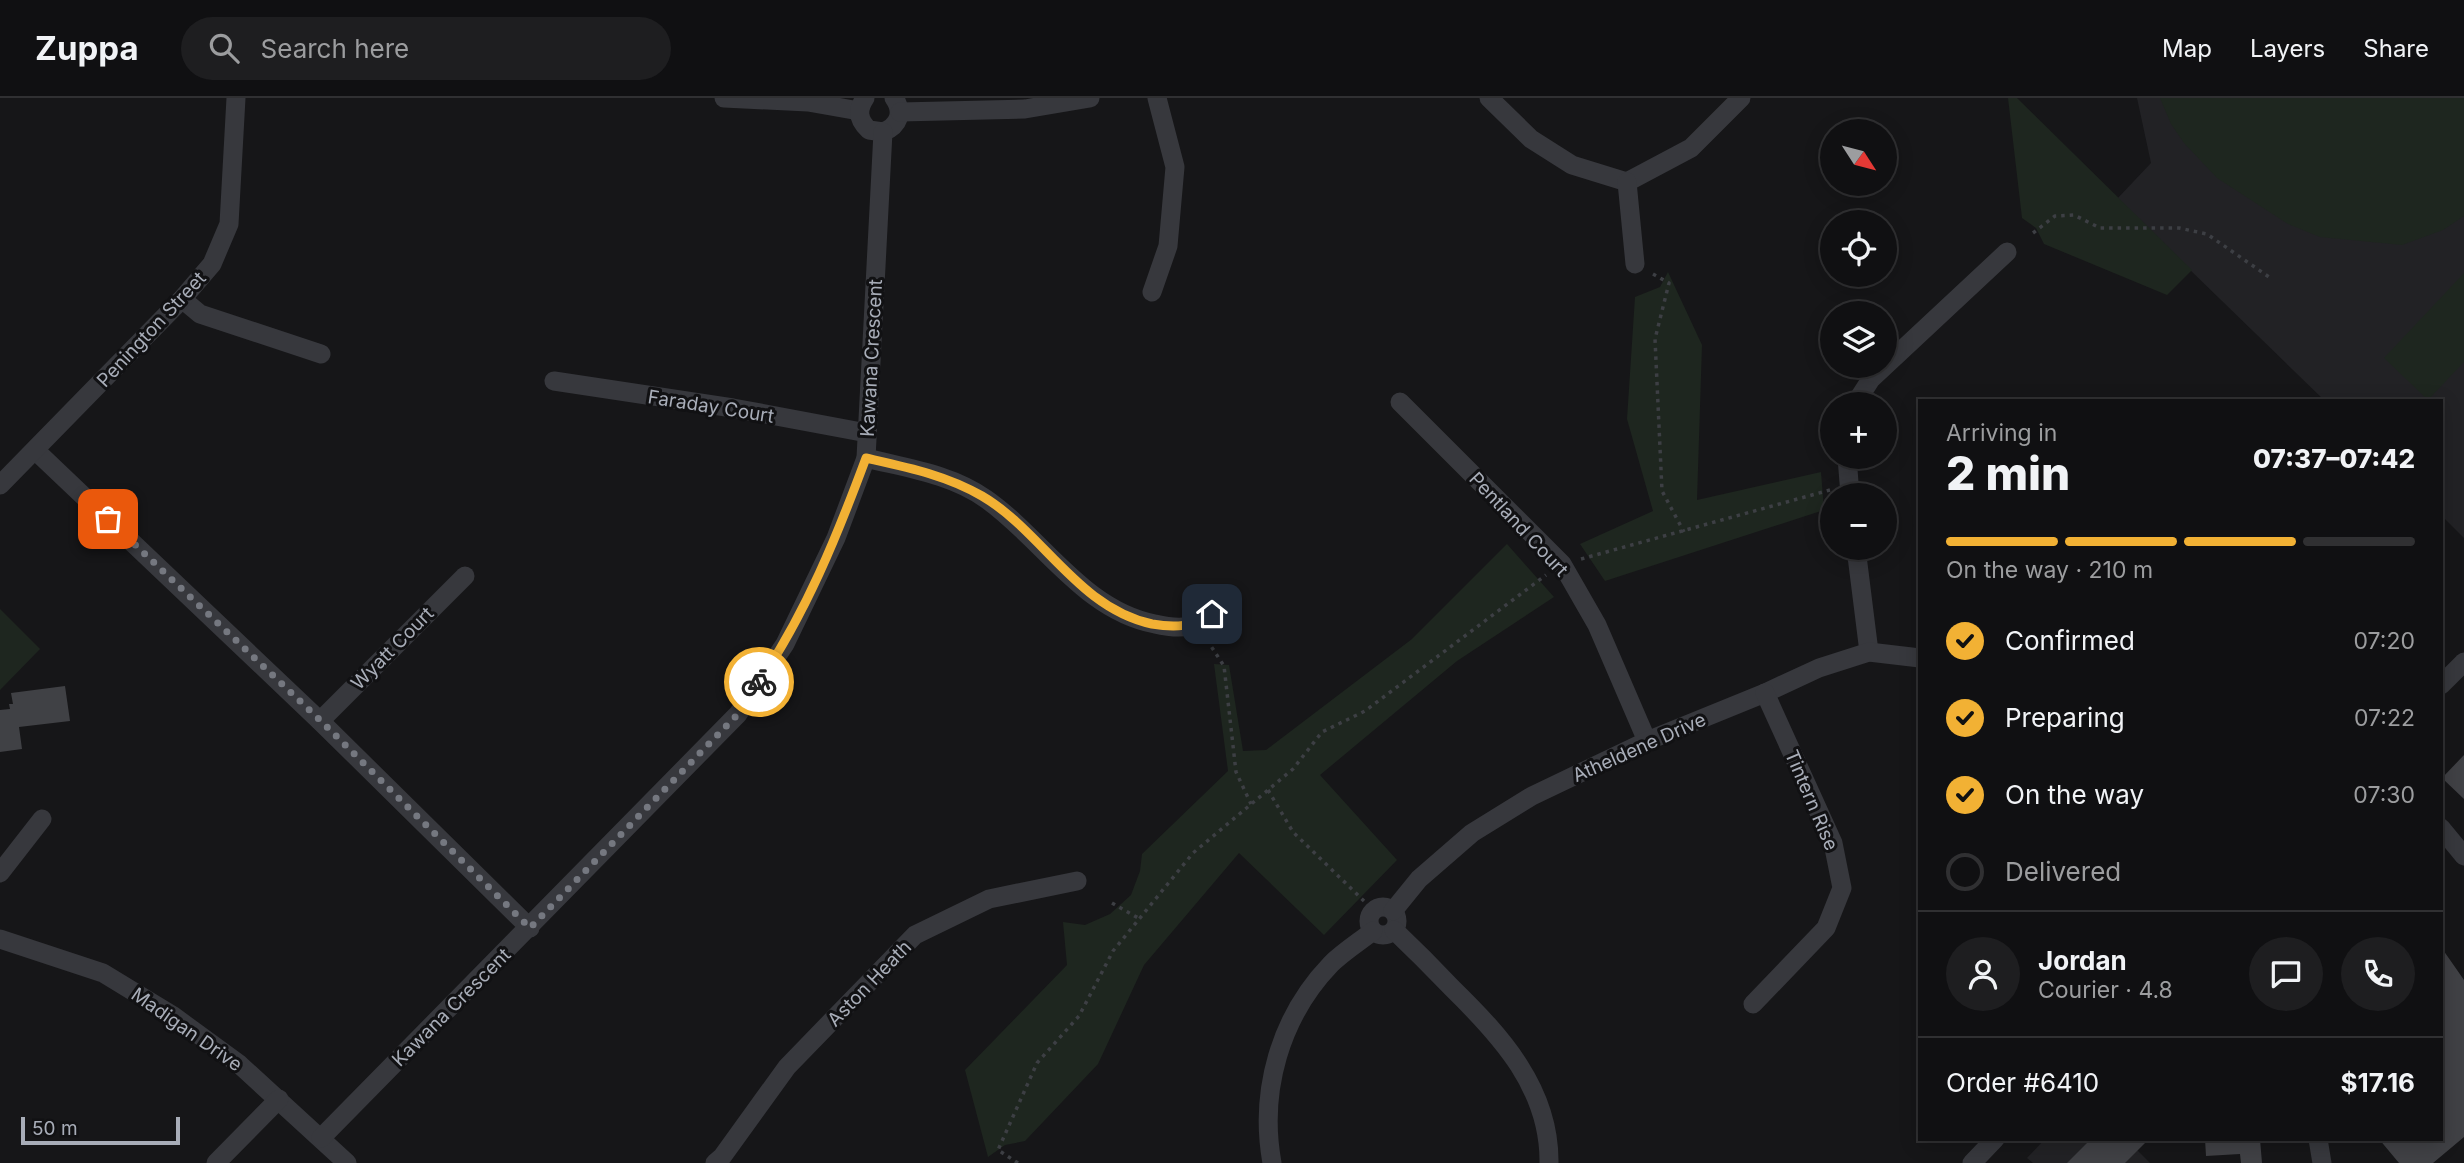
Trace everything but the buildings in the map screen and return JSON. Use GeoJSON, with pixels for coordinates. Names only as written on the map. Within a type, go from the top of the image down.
{"type":"FeatureCollection","features":[{"type":"Feature","properties":{"kind":"street","name":"Penington Street"},"geometry":{"type":"LineString","coordinates":[[0,485],[182,299],[212,264],[229,224],[236,98]]}},
{"type":"Feature","properties":{"kind":"street"},"geometry":{"type":"LineString","coordinates":[[724,98],[862,104],[864,125],[869,130],[883,132],[895,125],[897,105],[1025,109],[1090,98]]}},
{"type":"Feature","properties":{"kind":"street"},"geometry":{"type":"LineString","coordinates":[[1152,292],[1168,246],[1175,167],[1157,98]]}},
{"type":"Feature","properties":{"kind":"street"},"geometry":{"type":"LineString","coordinates":[[1489,98],[1531,139],[1572,165],[1627,182],[1691,148],[1741,98]]}},
{"type":"Feature","properties":{"kind":"street","name":"Kawana Crescent"},"geometry":{"type":"LineString","coordinates":[[321,1138],[738,714],[785,644],[836,538],[866,458],[883,132]]}},
{"type":"Feature","properties":{"kind":"street"},"geometry":{"type":"LineString","coordinates":[[1627,182],[1635,264]]}},
{"type":"Feature","properties":{"kind":"street"},"geometry":{"type":"LineString","coordinates":[[1863,392],[1871,379],[2007,252]]}},
{"type":"Feature","properties":{"kind":"street"},"geometry":{"type":"LineString","coordinates":[[182,299],[200,314],[321,354]]}},
{"type":"Feature","properties":{"kind":"street","name":"Faraday Court"},"geometry":{"type":"LineString","coordinates":[[554,381],[733,408],[867,433]]}},
{"type":"Feature","properties":{"kind":"street","name":"Pentland Court"},"geometry":{"type":"LineString","coordinates":[[1400,402],[1562,564],[1597,625],[1647,741]]}},
{"type":"Feature","properties":{"kind":"street"},"geometry":{"type":"LineString","coordinates":[[36,451],[320,720],[530,928]]}},
{"type":"Feature","properties":{"kind":"street"},"geometry":{"type":"LineString","coordinates":[[866,458],[956,482],[985,498],[1017,524],[1094,597],[1140,621],[1169,627],[1196,624],[1228,603]]}},
{"type":"Feature","properties":{"kind":"street"},"geometry":{"type":"LineString","coordinates":[[1858,560],[1869,652]]}},
{"type":"Feature","properties":{"kind":"street","name":"Wyatt Court"},"geometry":{"type":"LineString","coordinates":[[320,720],[465,576]]}},
{"type":"Feature","properties":{"kind":"street","name":"Atheldene Drive"},"geometry":{"type":"LineString","coordinates":[[1393,921],[1419,879],[1472,832],[1532,796],[1647,741],[1819,668],[1869,652],[1918,658]]}},
{"type":"Feature","properties":{"kind":"street"},"geometry":{"type":"LineString","coordinates":[[2443,683],[2464,662]]}},
{"type":"Feature","properties":{"kind":"street","name":"Tintern Rise"},"geometry":{"type":"LineString","coordinates":[[1754,1004],[1826,928],[1842,888],[1833,843],[1765,693]]}},
{"type":"Feature","properties":{"kind":"street"},"geometry":{"type":"LineString","coordinates":[[0,873],[42,818]]}},
{"type":"Feature","properties":{"kind":"street"},"geometry":{"type":"LineString","coordinates":[[2443,830],[2464,856]]}},
{"type":"Feature","properties":{"kind":"street","name":"Aston Heath"},"geometry":{"type":"LineString","coordinates":[[715,1163],[787,1067],[915,935],[989,900],[1077,881]]}},
{"type":"Feature","properties":{"kind":"street"},"geometry":{"type":"LineString","coordinates":[[1272,1163],[1268,1124],[1269,1093],[1277,1055],[1288,1025],[1307,994],[1332,963],[1373,931],[1385,935],[1393,921],[1495,1031],[1522,1068],[1541,1108],[1549,1163]]}},
{"type":"Feature","properties":{"kind":"street","name":"Madigan Drive"},"geometry":{"type":"LineString","coordinates":[[0,939],[103,973],[172,1015],[239,1064],[347,1163]]}},
{"type":"Feature","properties":{"kind":"street"},"geometry":{"type":"LineString","coordinates":[[216,1163],[279,1099]]}},
{"type":"Feature","properties":{"kind":"street"},"geometry":{"type":"LineString","coordinates":[[1972,1163],[1993,1141]]}},
{"type":"Feature","properties":{"kind":"street"},"geometry":{"type":"LineString","coordinates":[[2318,1141],[2322,1163]]}},
{"type":"Feature","properties":{"kind":"path"},"geometry":{"type":"LineString","coordinates":[[2034,233],[2055,216],[2074,215],[2100,228],[2188,230],[2207,234],[2269,277]]}},
{"type":"Feature","properties":{"kind":"path"},"geometry":{"type":"LineString","coordinates":[[1635,264],[1669,283],[1655,339],[1662,491],[1684,532]]}},
{"type":"Feature","properties":{"kind":"path"},"geometry":{"type":"LineString","coordinates":[[1018,1163],[998,1150],[1037,1063],[1079,1016],[1114,951],[1194,852],[1293,769],[1322,732],[1364,711],[1562,564],[1820,497]]}},
{"type":"Feature","properties":{"kind":"path"},"geometry":{"type":"LineString","coordinates":[[1196,624],[1224,666],[1236,772],[1251,804]]}},
{"type":"Feature","properties":{"kind":"path"},"geometry":{"type":"LineString","coordinates":[[1268,790],[1293,832],[1364,901]]}},
{"type":"Feature","properties":{"kind":"path"},"geometry":{"type":"LineString","coordinates":[[1112,903],[1140,919]]}},
{"type":"Feature","properties":{"kind":"shaded area"},"geometry":{"type":"Polygon","coordinates":[[[2008,98],[2017,98],[2192,270],[2167,295],[2044,244],[2036,228],[2022,218],[2008,98]]]}},
{"type":"Feature","properties":{"kind":"shaded area"},"geometry":{"type":"Polygon","coordinates":[[[2137,98],[2464,98],[2464,538],[2443,517],[2443,399],[2323,399],[2117,199],[2151,163],[2137,98]]]}},
{"type":"Feature","properties":{"kind":"shaded area"},"geometry":{"type":"Polygon","coordinates":[[[2160,98],[2464,98],[2464,216],[2443,230],[2402,245],[2320,237],[2288,224],[2217,178],[2184,143],[2171,124],[2160,98]]]}},
{"type":"Feature","properties":{"kind":"shaded area"},"geometry":{"type":"Polygon","coordinates":[[[1668,272],[1702,345],[1697,500],[1821,472],[1820,511],[1605,581],[1580,544],[1653,511],[1627,419],[1635,297],[1660,287],[1668,272]]]}},
{"type":"Feature","properties":{"kind":"shaded area"},"geometry":{"type":"Polygon","coordinates":[[[2464,273],[2464,362],[2427,399],[2384,358],[2464,273]]]}},
{"type":"Feature","properties":{"kind":"shaded area"},"geometry":{"type":"Polygon","coordinates":[[[1507,544],[1554,597],[1457,661],[1320,775],[1397,860],[1324,935],[1239,853],[1144,965],[1098,1064],[1025,1141],[1005,1145],[988,1157],[965,1070],[1067,965],[1063,922],[1085,925],[1110,914],[1131,895],[1140,871],[1142,854],[1228,771],[1214,664],[1229,665],[1243,751],[1266,750],[1412,639],[1507,544]]]}},
{"type":"Feature","properties":{"kind":"shaded area"},"geometry":{"type":"Polygon","coordinates":[[[0,609],[40,649],[0,690],[0,609]]]}},
{"type":"Feature","properties":{"kind":"shaded area"},"geometry":{"type":"Polygon","coordinates":[[[2043,1141],[2128,1141],[2150,1163],[2033,1163],[2027,1158],[2043,1141]]]}},
{"type":"Feature","properties":{"kind":"way so far"},"geometry":{"type":"LineString","coordinates":[[108,519],[320,720],[530,928],[738,714],[759,682]]}},
{"type":"Feature","properties":{"kind":"route"},"geometry":{"type":"LineString","coordinates":[[759,682],[785,644],[836,538],[866,458],[956,482],[985,498],[1017,524],[1094,597],[1117,611],[1140,621],[1169,627],[1196,624],[1212,614]]}}]}
